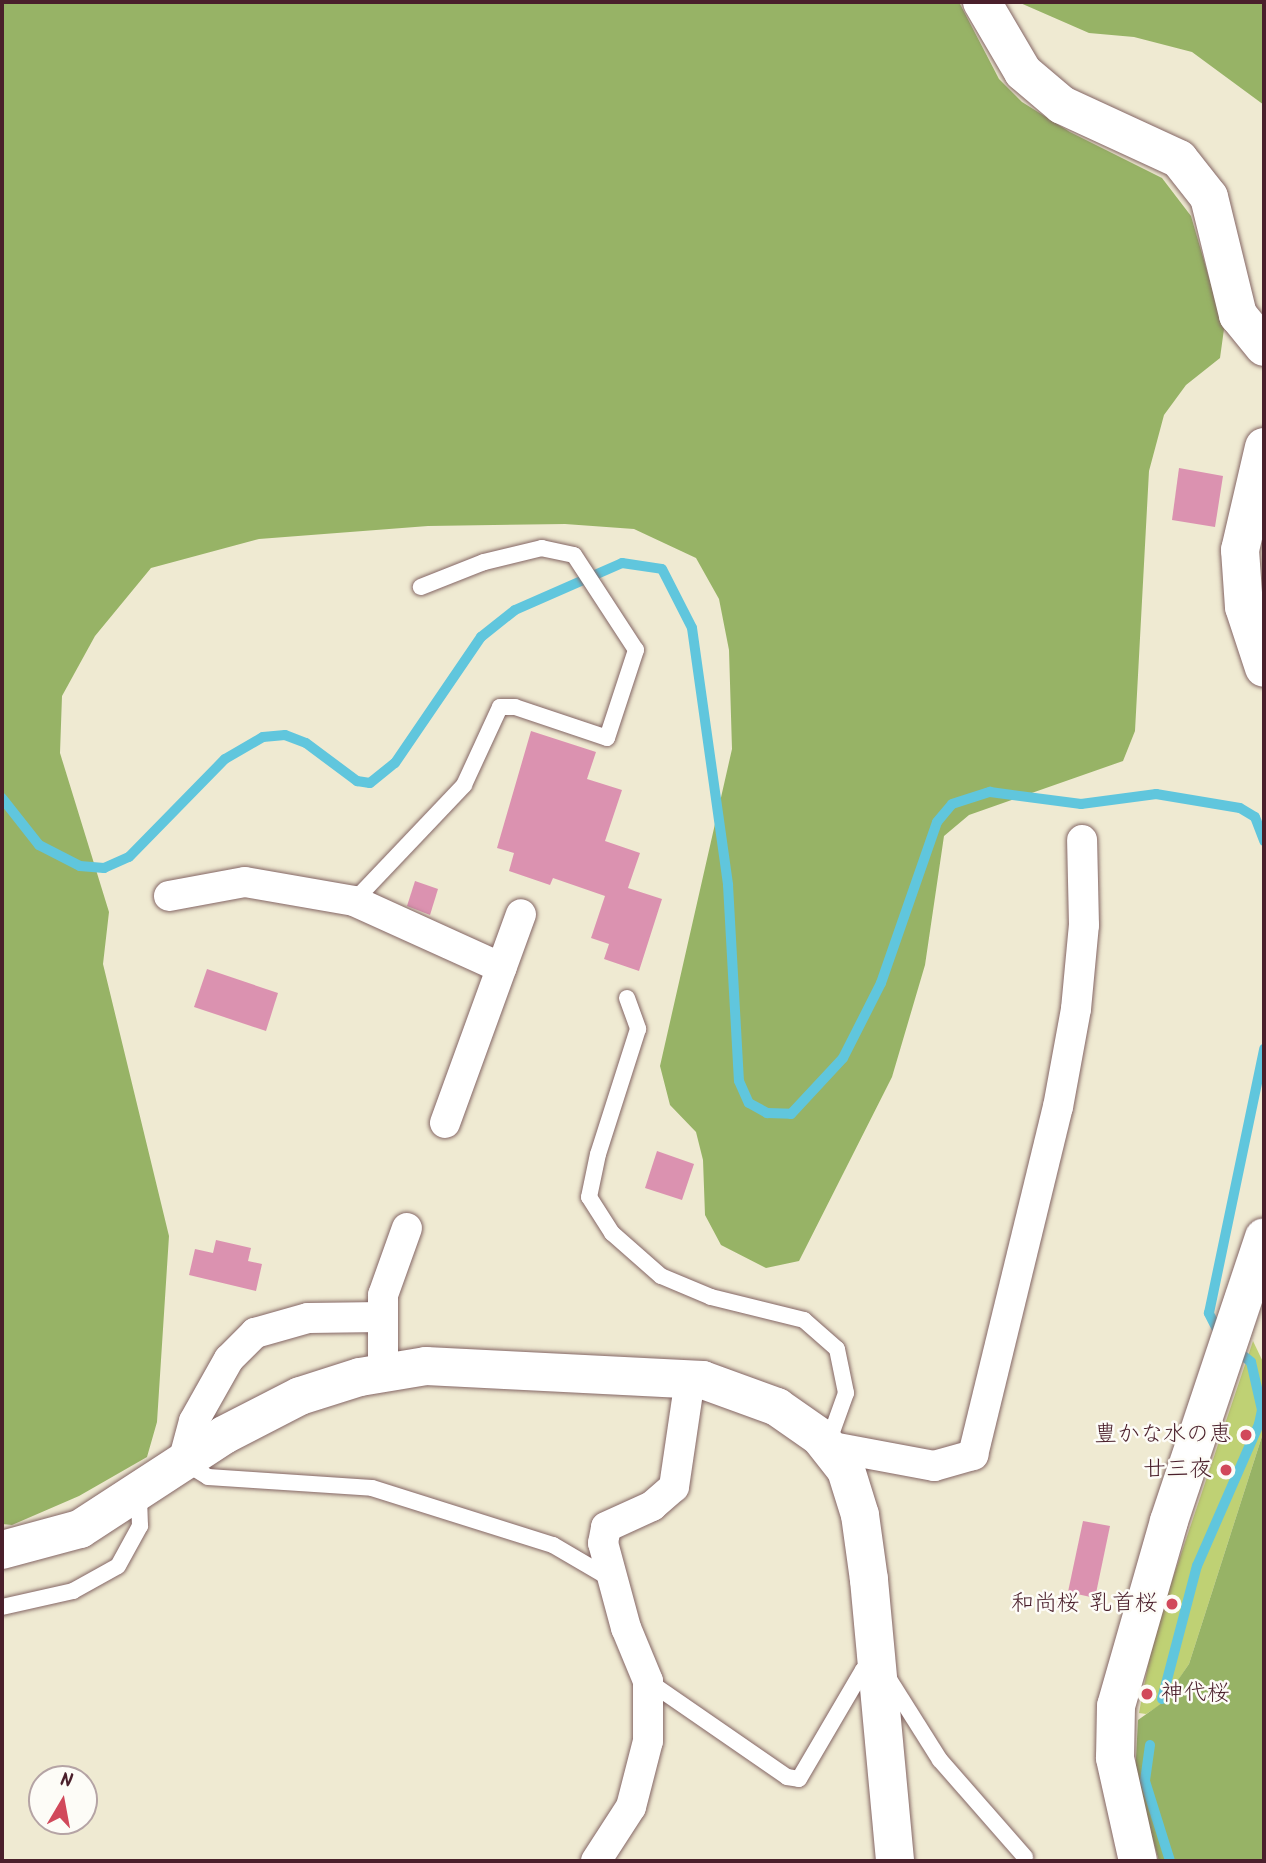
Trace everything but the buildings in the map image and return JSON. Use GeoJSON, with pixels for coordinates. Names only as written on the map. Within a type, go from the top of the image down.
{"type":"FeatureCollection","features":[{"type":"Feature","properties":{"kind":"street"},"geometry":{"type":"LineString","coordinates":[[982,2],[1023,72],[1062,104],[1179,159],[1209,197],[1238,314],[1264,347]]}},
{"type":"Feature","properties":{"kind":"street"},"geometry":{"type":"LineString","coordinates":[[1264,447],[1240,551],[1244,607],[1264,668]]}},
{"type":"Feature","properties":{"kind":"street"},"geometry":{"type":"LineString","coordinates":[[827,1446],[934,1466],[973,1455],[1058,1107],[1076,1009],[1084,925],[1082,840]]}},
{"type":"Feature","properties":{"kind":"street"},"geometry":{"type":"LineString","coordinates":[[169,896],[245,881],[354,901],[502,968]]}},
{"type":"Feature","properties":{"kind":"street"},"geometry":{"type":"LineString","coordinates":[[445,1123],[521,914]]}},
{"type":"Feature","properties":{"kind":"street"},"geometry":{"type":"LineString","coordinates":[[383,1373],[383,1295],[407,1228]]}},
{"type":"Feature","properties":{"kind":"street"},"geometry":{"type":"LineString","coordinates":[[1138,1861],[1115,1758],[1116,1706],[1169,1521],[1264,1237]]}},
{"type":"Feature","properties":{"kind":"street"},"geometry":{"type":"LineString","coordinates":[[183,1462],[194,1421],[229,1359],[255,1334],[308,1318],[382,1317]]}},
{"type":"Feature","properties":{"kind":"street"},"geometry":{"type":"LineString","coordinates":[[2,1550],[80,1529],[183,1462],[300,1396],[383,1373],[426,1366],[690,1379],[777,1407],[827,1446],[846,1470],[860,1515],[877,1661],[895,1861]]}},
{"type":"Feature","properties":{"kind":"street"},"geometry":{"type":"LineString","coordinates":[[596,1861],[631,1807],[648,1741],[648,1681],[613,1581],[603,1544],[606,1527],[652,1506],[674,1487],[690,1379]]}},
{"type":"Feature","properties":{"kind":"lane"},"geometry":{"type":"LineString","coordinates":[[354,901],[464,785],[500,707],[515,707],[607,738],[636,650],[574,555],[542,548],[484,562],[421,587]]}},
{"type":"Feature","properties":{"kind":"lane"},"geometry":{"type":"LineString","coordinates":[[627,998],[638,1029],[598,1154],[589,1197],[612,1233],[662,1276],[711,1297],[804,1320],[836,1349],[846,1393],[827,1446]]}},
{"type":"Feature","properties":{"kind":"lane"},"geometry":{"type":"LineString","coordinates":[[183,1462],[208,1477],[372,1488],[554,1545],[613,1581]]}},
{"type":"Feature","properties":{"kind":"lane"},"geometry":{"type":"LineString","coordinates":[[2,1607],[73,1591],[118,1566],[140,1526],[139,1490]]}},
{"type":"Feature","properties":{"kind":"lane"},"geometry":{"type":"LineString","coordinates":[[648,1681],[787,1777],[799,1779],[863,1670],[877,1661],[940,1760],[1024,1857]]}},
{"type":"Feature","properties":{"kind":"green space"},"geometry":{"type":"Polygon","coordinates":[[[2,2],[959,2],[999,79],[1022,102],[1070,132],[1162,178],[1191,216],[1224,329],[1220,358],[1186,385],[1164,415],[1149,471],[1135,731],[1123,761],[969,815],[944,836],[925,965],[892,1077],[799,1261],[766,1268],[721,1245],[705,1215],[703,1160],[696,1132],[670,1105],[660,1066],[732,749],[729,650],[719,599],[696,558],[634,529],[565,524],[428,526],[259,539],[151,568],[95,636],[62,696],[60,753],[109,912],[103,964],[169,1236],[157,1422],[147,1457],[79,1496],[12,1525],[2,1524],[2,2]]]}},
{"type":"Feature","properties":{"kind":"green space"},"geometry":{"type":"Polygon","coordinates":[[[1018,2],[1264,2],[1264,105],[1192,52],[1134,37],[1089,33],[1018,2]]]}},
{"type":"Feature","properties":{"kind":"green space"},"geometry":{"type":"Polygon","coordinates":[[[1253,1341],[1264,1364],[1264,1430],[1189,1664],[1162,1704],[1146,1714],[1139,1713],[1154,1634],[1253,1341]]]}},
{"type":"Feature","properties":{"kind":"green space"},"geometry":{"type":"Polygon","coordinates":[[[1264,1430],[1264,1861],[1159,1861],[1135,1777],[1138,1720],[1162,1703],[1189,1664],[1264,1430]]]}},
{"type":"Feature","properties":{"kind":"waterway"},"geometry":{"type":"LineString","coordinates":[[2,798],[39,845],[80,866],[104,868],[129,857],[225,759],[263,737],[285,735],[306,743],[357,781],[370,783],[395,763],[481,637],[515,610],[622,563],[662,569],[692,628],[728,885],[739,1081],[749,1103],[767,1113],[791,1114],[843,1058],[881,983],[937,822],[952,804],[990,792],[1081,804],[1156,794],[1240,808],[1255,817],[1264,841]]}},
{"type":"Feature","properties":{"kind":"waterway"},"geometry":{"type":"LineString","coordinates":[[1221,1337],[1209,1313],[1264,1049]]}},
{"type":"Feature","properties":{"kind":"waterway"},"geometry":{"type":"LineString","coordinates":[[1162,1699],[1197,1566],[1259,1424],[1262,1410],[1251,1362],[1235,1349]]}},
{"type":"Feature","properties":{"kind":"waterway"},"geometry":{"type":"LineString","coordinates":[[1150,1745],[1145,1781],[1170,1861]]}},
{"type":"Feature","properties":{"kind":"place","name":"豊かな水の恵"},"geometry":{"type":"Point","coordinates":[1246,1435]}},
{"type":"Feature","properties":{"kind":"place","name":"廿三夜"},"geometry":{"type":"Point","coordinates":[1226,1470]}},
{"type":"Feature","properties":{"kind":"place","name":"和尚桜 乳首桜"},"geometry":{"type":"Point","coordinates":[1172,1604]}},
{"type":"Feature","properties":{"kind":"place","name":"神代桜"},"geometry":{"type":"Point","coordinates":[1147,1694]}}]}
